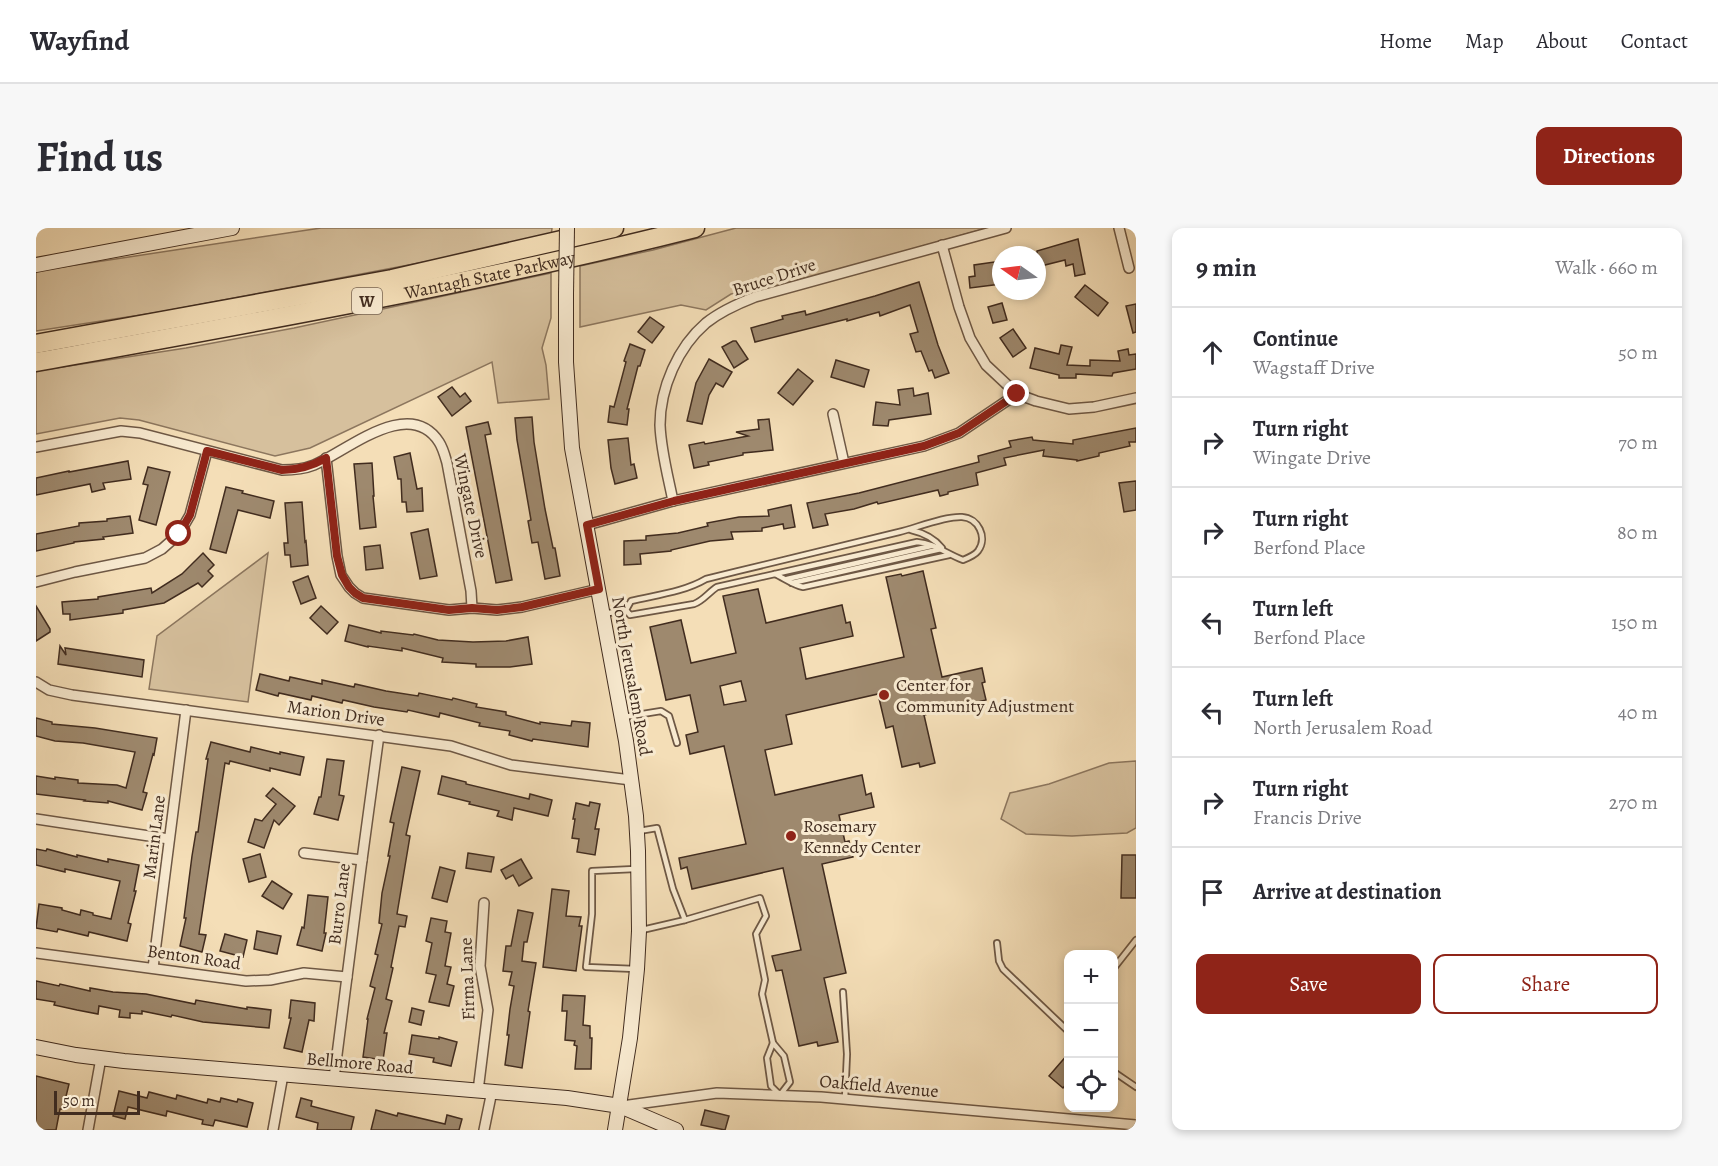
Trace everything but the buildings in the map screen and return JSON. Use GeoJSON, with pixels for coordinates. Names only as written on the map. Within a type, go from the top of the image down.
{"type":"FeatureCollection","features":[{"type":"Feature","properties":{"kind":"highway","name":"Wantagh State Parkway"},"geometry":{"type":"LineString","coordinates":[[36,344],[392,279],[614,228]]}},
{"type":"Feature","properties":{"kind":"highway","name":"Wantagh State Parkway"},"geometry":{"type":"LineString","coordinates":[[36,362],[320,311],[591,254],[695,228]]}},
{"type":"Feature","properties":{"kind":"main road"},"geometry":{"type":"LineString","coordinates":[[36,265],[232,228]]}},
{"type":"Feature","properties":{"kind":"main road","name":"North Jerusalem Road"},"geometry":{"type":"LineString","coordinates":[[567,228],[566,362],[572,448],[622,717],[637,832],[639,931],[637,969],[630,1038],[615,1130]]}},
{"type":"Feature","properties":{"kind":"main road","name":"Bellmore Road"},"geometry":{"type":"LineString","coordinates":[[36,1047],[124,1062],[567,1098],[620,1106],[676,1130]]}},
{"type":"Feature","properties":{"kind":"street","name":"Bruce Drive"},"geometry":{"type":"LineString","coordinates":[[674,501],[661,445],[662,404],[668,381],[678,358],[705,324],[723,312],[754,297],[1006,228]]}},
{"type":"Feature","properties":{"kind":"street"},"geometry":{"type":"LineString","coordinates":[[1119,228],[1129,268]]}},
{"type":"Feature","properties":{"kind":"street"},"geometry":{"type":"LineString","coordinates":[[942,245],[970,338],[986,365],[1017,394],[1069,409],[1094,407],[1136,398]]}},
{"type":"Feature","properties":{"kind":"street"},"geometry":{"type":"LineString","coordinates":[[587,525],[674,501],[924,446],[959,433],[1017,394]]}},
{"type":"Feature","properties":{"kind":"street"},"geometry":{"type":"LineString","coordinates":[[833,414],[844,463]]}},
{"type":"Feature","properties":{"kind":"street","name":"Wingate Drive"},"geometry":{"type":"LineString","coordinates":[[36,447],[121,430],[282,470],[293,470],[313,466],[350,444],[388,427],[402,423],[419,425],[432,433],[440,443],[447,463],[471,591],[472,608]]}},
{"type":"Feature","properties":{"kind":"street"},"geometry":{"type":"LineString","coordinates":[[36,582],[146,558],[162,549],[179,534],[190,515],[207,451]]}},
{"type":"Feature","properties":{"kind":"street"},"geometry":{"type":"LineString","coordinates":[[326,458],[337,556],[342,575],[349,587],[363,598],[449,610],[472,608],[497,610],[522,607],[599,589]]}},
{"type":"Feature","properties":{"kind":"street","name":"Marion Drive"},"geometry":{"type":"LineString","coordinates":[[36,682],[49,690],[72,695],[379,735],[451,746],[511,765],[631,780]]}},
{"type":"Feature","properties":{"kind":"street","name":"Marin Lane"},"geometry":{"type":"LineString","coordinates":[[153,968],[186,710]]}},
{"type":"Feature","properties":{"kind":"street","name":"Burro Lane"},"geometry":{"type":"LineString","coordinates":[[334,1078],[379,735]]}},
{"type":"Feature","properties":{"kind":"street"},"geometry":{"type":"LineString","coordinates":[[36,819],[169,839]]}},
{"type":"Feature","properties":{"kind":"street"},"geometry":{"type":"LineString","coordinates":[[304,853],[362,860]]}},
{"type":"Feature","properties":{"kind":"street","name":"Firma Lane"},"geometry":{"type":"LineString","coordinates":[[484,903],[480,966],[488,1010],[484,1130]]}},
{"type":"Feature","properties":{"kind":"street","name":"Benton Road"},"geometry":{"type":"LineString","coordinates":[[36,953],[246,981],[270,980],[304,973],[347,977]]}},
{"type":"Feature","properties":{"kind":"street"},"geometry":{"type":"LineString","coordinates":[[88,1130],[101,1058]]}},
{"type":"Feature","properties":{"kind":"street"},"geometry":{"type":"LineString","coordinates":[[273,1130],[283,1074]]}},
{"type":"Feature","properties":{"kind":"street","name":"Oakfield Avenue"},"geometry":{"type":"LineString","coordinates":[[620,1106],[717,1093],[780,1095],[1136,1125]]}},
{"type":"Feature","properties":{"kind":"lane"},"geometry":{"type":"LineString","coordinates":[[951,518],[969,519],[982,530],[979,550],[963,560],[932,545],[917,542],[717,587],[694,604],[630,615],[626,610],[631,601],[682,589],[706,579],[951,518]]}},
{"type":"Feature","properties":{"kind":"lane"},"geometry":{"type":"LineString","coordinates":[[908,530],[926,535],[936,541],[945,552]]}},
{"type":"Feature","properties":{"kind":"lane"},"geometry":{"type":"LineString","coordinates":[[787,579],[932,545]]}},
{"type":"Feature","properties":{"kind":"lane"},"geometry":{"type":"LineString","coordinates":[[792,583],[945,552]]}},
{"type":"Feature","properties":{"kind":"lane"},"geometry":{"type":"LineString","coordinates":[[775,574],[796,586],[803,587],[945,552]]}},
{"type":"Feature","properties":{"kind":"lane"},"geometry":{"type":"LineString","coordinates":[[603,614],[626,610]]}},
{"type":"Feature","properties":{"kind":"lane"},"geometry":{"type":"LineString","coordinates":[[622,717],[661,711],[669,716],[677,743]]}},
{"type":"Feature","properties":{"kind":"lane"},"geometry":{"type":"LineString","coordinates":[[637,832],[657,828],[673,889],[685,920]]}},
{"type":"Feature","properties":{"kind":"lane"},"geometry":{"type":"LineString","coordinates":[[637,969],[586,967],[592,914],[592,871],[638,869]]}},
{"type":"Feature","properties":{"kind":"lane"},"geometry":{"type":"LineString","coordinates":[[639,931],[760,898],[766,916],[756,934],[765,980],[762,994],[773,1043],[784,1056],[790,1082],[780,1095],[771,1086],[767,1058],[773,1043]]}},
{"type":"Feature","properties":{"kind":"lane"},"geometry":{"type":"LineString","coordinates":[[1118,962],[1136,940]]}},
{"type":"Feature","properties":{"kind":"lane"},"geometry":{"type":"LineString","coordinates":[[997,943],[999,961],[1003,969],[1064,1024]]}},
{"type":"Feature","properties":{"kind":"lane"},"geometry":{"type":"LineString","coordinates":[[843,992],[847,1054],[845,1099]]}},
{"type":"Feature","properties":{"kind":"lane"},"geometry":{"type":"LineString","coordinates":[[1118,1075],[1136,1087]]}},
{"type":"Feature","properties":{"kind":"shaded area"},"geometry":{"type":"Polygon","coordinates":[[[321,228],[552,228],[551,238],[160,312],[36,331],[36,271],[321,228]]]}},
{"type":"Feature","properties":{"kind":"shaded area"},"geometry":{"type":"Polygon","coordinates":[[[736,228],[987,228],[781,286],[731,294],[706,310],[681,305],[580,327],[580,266],[736,228]]]}},
{"type":"Feature","properties":{"kind":"shaded area"},"geometry":{"type":"Polygon","coordinates":[[[551,273],[551,318],[542,348],[549,399],[498,403],[492,362],[310,448],[275,456],[139,420],[120,418],[36,434],[36,371],[186,348],[294,328],[551,273]]]}},
{"type":"Feature","properties":{"kind":"shaded area"},"geometry":{"type":"Polygon","coordinates":[[[268,553],[248,702],[149,689],[157,636],[268,553]]]}},
{"type":"Feature","properties":{"kind":"shaded area"},"geometry":{"type":"Polygon","coordinates":[[[1136,761],[1136,828],[1127,833],[1072,836],[1026,834],[1001,819],[1010,793],[1049,784],[1109,763],[1136,761]]]}},
{"type":"Feature","properties":{"kind":"place","name":"Center for Community Adjustment"},"geometry":{"type":"Point","coordinates":[884,695]}},
{"type":"Feature","properties":{"kind":"place","name":"Rosemary Kennedy Center"},"geometry":{"type":"Point","coordinates":[791,836]}},
{"type":"Feature","properties":{"kind":"route"},"geometry":{"type":"LineString","coordinates":[[179,534],[190,515],[207,451],[282,470],[313,466],[326,458],[337,556],[342,575],[355,593],[373,600],[449,610],[472,608],[497,610],[522,607],[599,589],[587,525],[674,501],[924,446],[959,433],[1017,394]]}}]}
